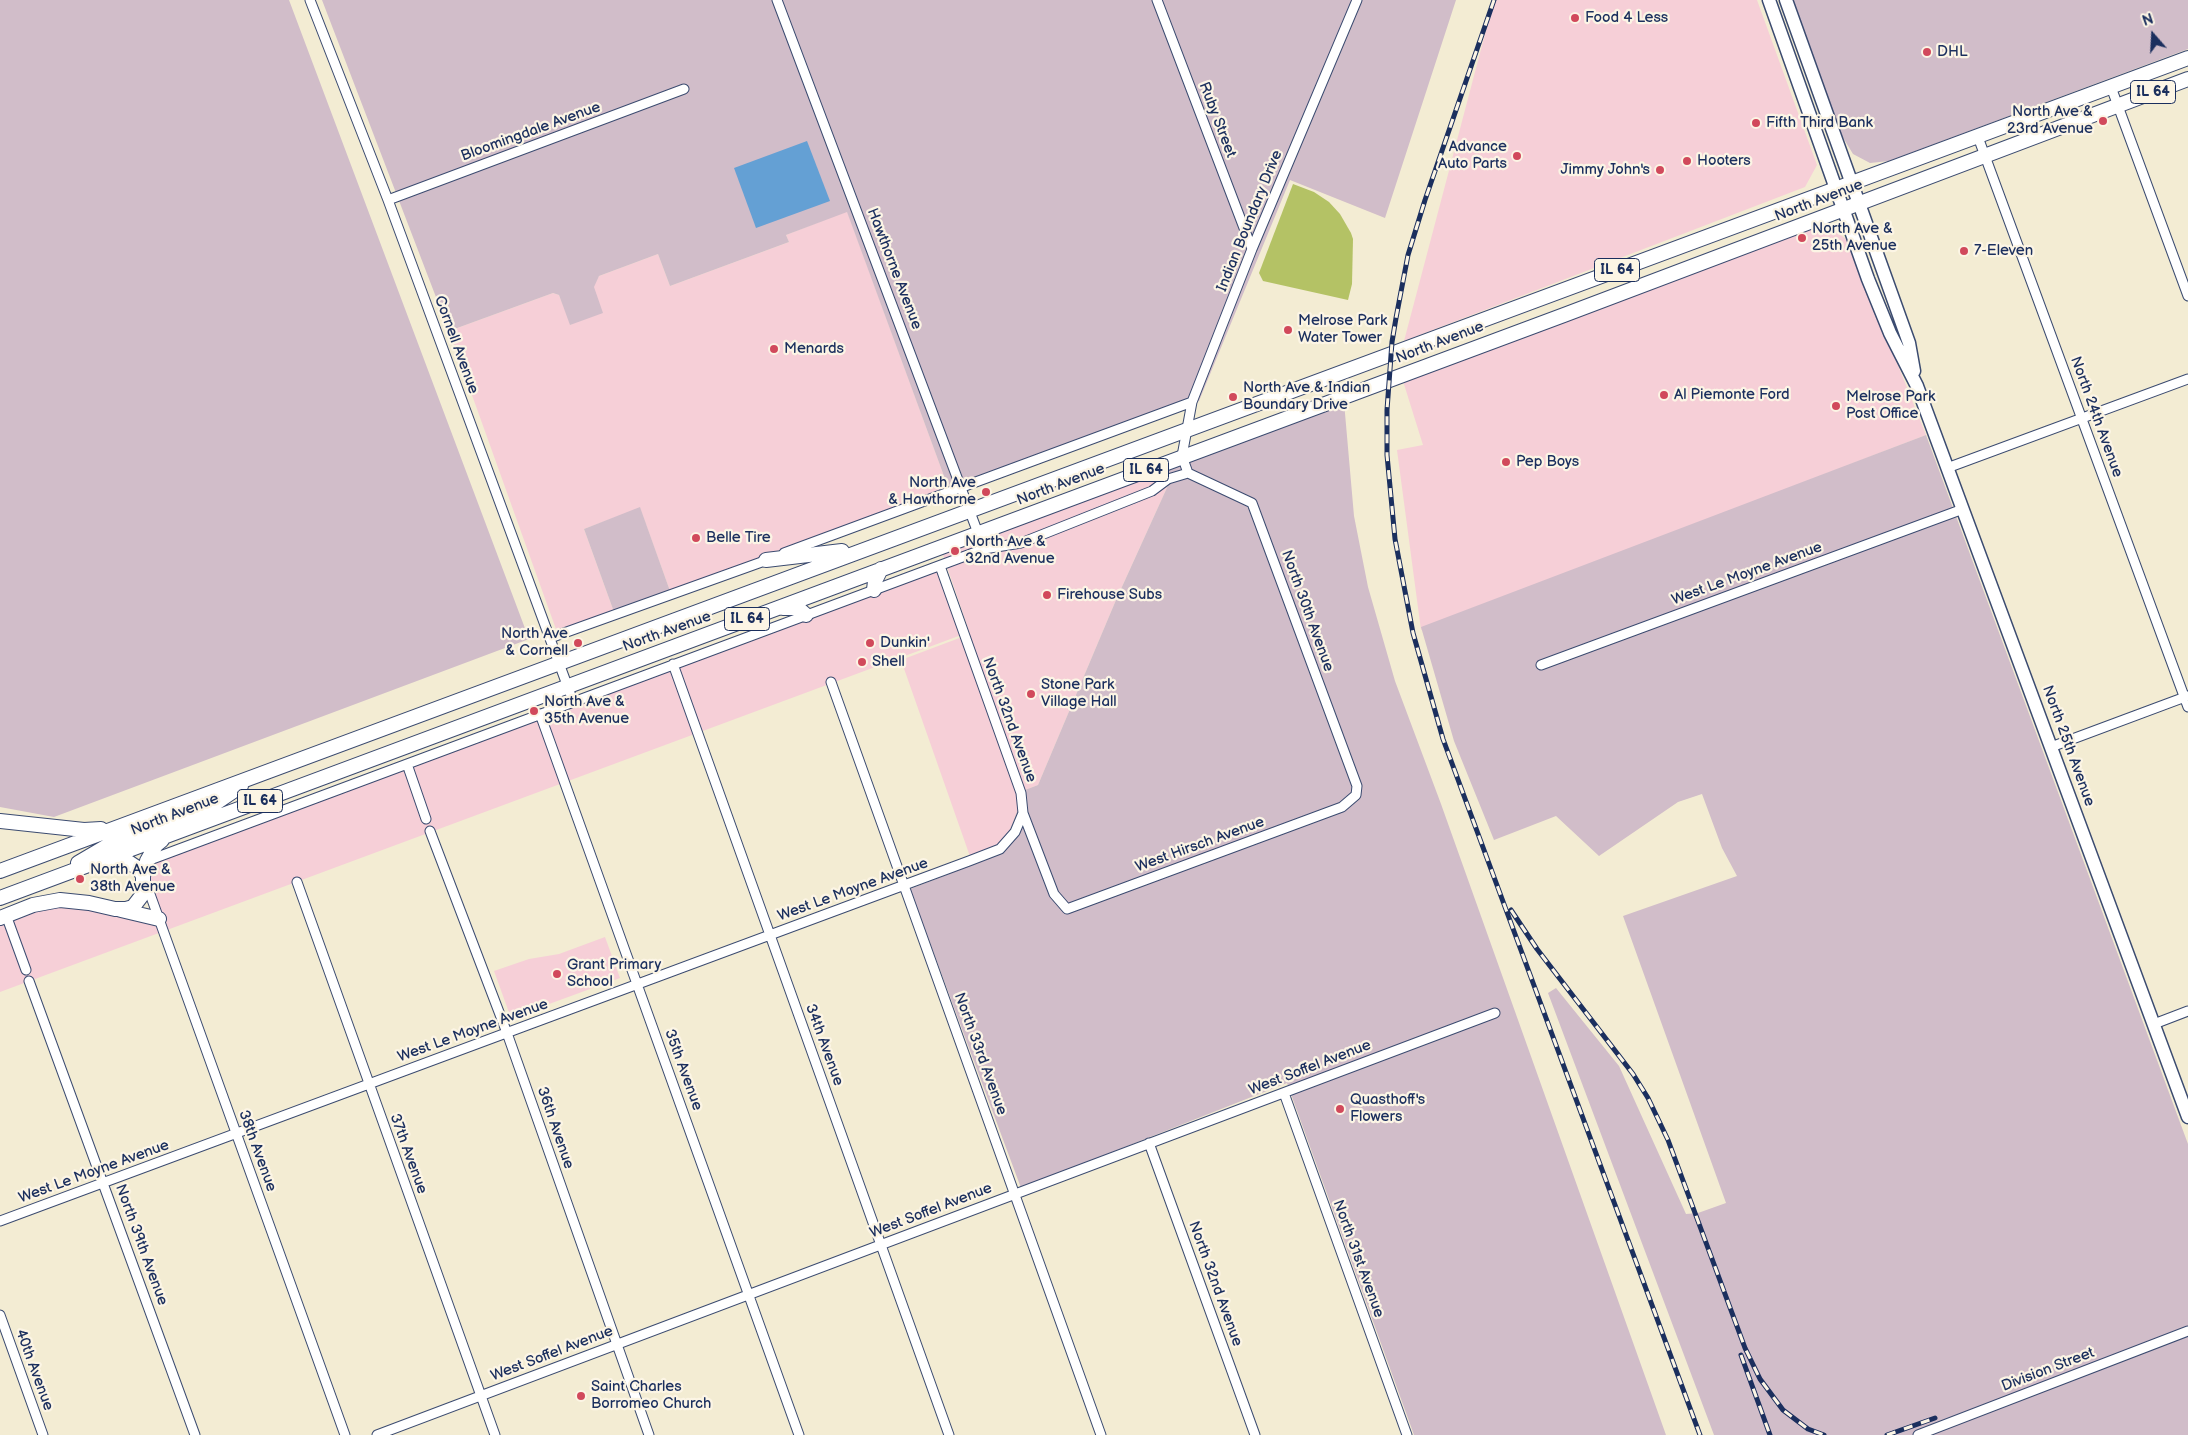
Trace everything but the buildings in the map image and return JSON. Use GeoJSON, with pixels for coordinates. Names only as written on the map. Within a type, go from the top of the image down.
{"type":"FeatureCollection","features":[{"type":"Feature","properties":{"kind":"main road","name":"North 25th Avenue"},"geometry":{"type":"LineString","coordinates":[[1769,0],[1868,279],[1890,333],[1917,386],[2188,1117]]}},
{"type":"Feature","properties":{"kind":"main road","name":"North 25th Avenue"},"geometry":{"type":"LineString","coordinates":[[1786,0],[1909,343],[1917,386]]}},
{"type":"Feature","properties":{"kind":"main road","name":"North Avenue"},"geometry":{"type":"LineString","coordinates":[[0,871],[2188,58]]}},
{"type":"Feature","properties":{"kind":"main road","name":"North Avenue"},"geometry":{"type":"LineString","coordinates":[[0,898],[881,570],[2188,79]]}},
{"type":"Feature","properties":{"kind":"main road"},"geometry":{"type":"LineString","coordinates":[[1709,236],[1717,257]]}},
{"type":"Feature","properties":{"kind":"main road"},"geometry":{"type":"LineString","coordinates":[[1631,265],[1639,286]]}},
{"type":"Feature","properties":{"kind":"main road"},"geometry":{"type":"LineString","coordinates":[[766,560],[838,552],[877,545]]}},
{"type":"Feature","properties":{"kind":"main road"},"geometry":{"type":"LineString","coordinates":[[874,590],[875,581],[881,570]]}},
{"type":"Feature","properties":{"kind":"main road"},"geometry":{"type":"LineString","coordinates":[[777,608],[798,608],[808,620]]}},
{"type":"Feature","properties":{"kind":"main road"},"geometry":{"type":"LineString","coordinates":[[52,879],[112,843],[216,803],[250,778]]}},
{"type":"Feature","properties":{"kind":"main road"},"geometry":{"type":"LineString","coordinates":[[0,820],[84,830],[114,828]]}},
{"type":"Feature","properties":{"kind":"main road"},"geometry":{"type":"LineString","coordinates":[[115,909],[126,910],[139,901],[143,894],[142,867],[156,845],[166,836]]}},
{"type":"Feature","properties":{"kind":"main road"},"geometry":{"type":"LineString","coordinates":[[101,861],[127,861],[142,867]]}},
{"type":"Feature","properties":{"kind":"main road"},"geometry":{"type":"LineString","coordinates":[[3,916],[40,904],[60,900],[89,903],[159,919]]}},
{"type":"Feature","properties":{"kind":"street","name":"Cornell Avenue"},"geometry":{"type":"LineString","coordinates":[[310,0],[388,200],[573,701]]}},
{"type":"Feature","properties":{"kind":"street","name":"Hawthorne Avenue"},"geometry":{"type":"LineString","coordinates":[[777,0],[962,486],[984,549]]}},
{"type":"Feature","properties":{"kind":"street","name":"Ruby Street"},"geometry":{"type":"LineString","coordinates":[[1157,0],[1252,249]]}},
{"type":"Feature","properties":{"kind":"street","name":"Indian Boundary Drive"},"geometry":{"type":"LineString","coordinates":[[1182,456],[1192,402],[1252,249],[1357,0]]}},
{"type":"Feature","properties":{"kind":"street"},"geometry":{"type":"LineString","coordinates":[[2111,87],[2188,296]]}},
{"type":"Feature","properties":{"kind":"street","name":"Bloomingdale Avenue"},"geometry":{"type":"LineString","coordinates":[[388,200],[684,89]]}},
{"type":"Feature","properties":{"kind":"street","name":"North 24th Avenue"},"geometry":{"type":"LineString","coordinates":[[1978,137],[2186,697],[2188,707]]}},
{"type":"Feature","properties":{"kind":"street"},"geometry":{"type":"LineString","coordinates":[[1947,468],[2188,379]]}},
{"type":"Feature","properties":{"kind":"street"},"geometry":{"type":"LineString","coordinates":[[550,638],[1192,402]]}},
{"type":"Feature","properties":{"kind":"street"},"geometry":{"type":"LineString","coordinates":[[142,867],[573,701],[673,664],[808,620],[874,590],[984,549],[1021,543],[1131,500],[1152,491],[1168,480],[1188,473],[1182,456]]}},
{"type":"Feature","properties":{"kind":"street","name":"North 30th Avenue"},"geometry":{"type":"LineString","coordinates":[[1188,473],[1252,503],[1357,786],[1356,796],[1342,807]]}},
{"type":"Feature","properties":{"kind":"street","name":"West Le Moyne Avenue"},"geometry":{"type":"LineString","coordinates":[[1541,665],[1962,509]]}},
{"type":"Feature","properties":{"kind":"street","name":"North 32nd Avenue"},"geometry":{"type":"LineString","coordinates":[[940,566],[1021,793],[1023,813],[1054,894],[1067,908]]}},
{"type":"Feature","properties":{"kind":"street","name":"34th Avenue"},"geometry":{"type":"LineString","coordinates":[[673,664],[949,1435]]}},
{"type":"Feature","properties":{"kind":"street","name":"North 33rd Avenue"},"geometry":{"type":"LineString","coordinates":[[832,682],[1101,1435]]}},
{"type":"Feature","properties":{"kind":"street"},"geometry":{"type":"LineString","coordinates":[[2051,747],[2186,697]]}},
{"type":"Feature","properties":{"kind":"street","name":"35th Avenue"},"geometry":{"type":"LineString","coordinates":[[540,714],[799,1435]]}},
{"type":"Feature","properties":{"kind":"street"},"geometry":{"type":"LineString","coordinates":[[407,764],[426,820]]}},
{"type":"Feature","properties":{"kind":"street","name":"West Hirsch Avenue"},"geometry":{"type":"LineString","coordinates":[[1067,908],[1342,807]]}},
{"type":"Feature","properties":{"kind":"street","name":"West Le Moyne Avenue"},"geometry":{"type":"LineString","coordinates":[[0,1221],[1000,849],[1015,832],[1023,813]]}},
{"type":"Feature","properties":{"kind":"street","name":"36th Avenue"},"geometry":{"type":"LineString","coordinates":[[430,831],[507,1033],[649,1435]]}},
{"type":"Feature","properties":{"kind":"street","name":"38th Avenue"},"geometry":{"type":"LineString","coordinates":[[142,867],[345,1435]]}},
{"type":"Feature","properties":{"kind":"street","name":"37th Avenue"},"geometry":{"type":"LineString","coordinates":[[297,882],[494,1435]]}},
{"type":"Feature","properties":{"kind":"street"},"geometry":{"type":"LineString","coordinates":[[3,916],[26,970]]}},
{"type":"Feature","properties":{"kind":"street","name":"North 39th Avenue"},"geometry":{"type":"LineString","coordinates":[[29,981],[195,1435]]}},
{"type":"Feature","properties":{"kind":"street"},"geometry":{"type":"LineString","coordinates":[[2154,1024],[2188,1011]]}},
{"type":"Feature","properties":{"kind":"street","name":"West Soffel Avenue"},"geometry":{"type":"LineString","coordinates":[[377,1435],[1495,1014]]}},
{"type":"Feature","properties":{"kind":"street","name":"North 31st Avenue"},"geometry":{"type":"LineString","coordinates":[[1284,1093],[1407,1435]]}},
{"type":"Feature","properties":{"kind":"street","name":"North 32nd Avenue"},"geometry":{"type":"LineString","coordinates":[[1149,1143],[1255,1435]]}},
{"type":"Feature","properties":{"kind":"street","name":"40th Avenue"},"geometry":{"type":"LineString","coordinates":[[0,1315],[43,1435]]}},
{"type":"Feature","properties":{"kind":"street","name":"Division Street"},"geometry":{"type":"LineString","coordinates":[[1918,1435],[2188,1331]]}},
{"type":"Feature","properties":{"kind":"shaded area"},"geometry":{"type":"Polygon","coordinates":[[[0,0],[289,0],[529,639],[54,817],[0,807],[0,0]]]}},
{"type":"Feature","properties":{"kind":"shaded area"},"geometry":{"type":"Polygon","coordinates":[[[322,0],[1456,0],[1385,218],[1290,180],[1199,401],[948,487],[847,212],[786,235],[789,242],[670,286],[658,254],[599,276],[594,287],[603,313],[570,325],[559,295],[553,293],[449,331],[322,0]]]}},
{"type":"Feature","properties":{"kind":"shaded area"},"geometry":{"type":"Polygon","coordinates":[[[1494,0],[1757,0],[1817,165],[1805,187],[1404,341],[1494,0]]]}},
{"type":"Feature","properties":{"kind":"shaded area"},"geometry":{"type":"Polygon","coordinates":[[[1792,0],[2188,0],[2188,49],[1889,161],[1870,163],[1853,154],[1839,131],[1792,0]]]}},
{"type":"Feature","properties":{"kind":"shaded area"},"geometry":{"type":"Polygon","coordinates":[[[847,211],[948,487],[670,591],[640,508],[584,529],[614,612],[557,632],[449,331],[553,293],[559,295],[571,325],[599,276],[658,254],[670,286],[789,242],[786,235],[847,211]]]}},
{"type":"Feature","properties":{"kind":"shaded area"},"geometry":{"type":"Polygon","coordinates":[[[1831,227],[1848,241],[1926,435],[1421,630],[1397,450],[1423,445],[1403,381],[1810,228],[1831,227]]]}},
{"type":"Feature","properties":{"kind":"shaded area"},"geometry":{"type":"Polygon","coordinates":[[[1344,402],[1354,516],[1368,587],[1395,681],[1441,804],[1666,1435],[1414,1435],[1287,1083],[1021,1188],[910,889],[1001,854],[1025,790],[1038,785],[1116,600],[1170,481],[1166,469],[1344,402]]]}},
{"type":"Feature","properties":{"kind":"shaded area"},"geometry":{"type":"Polygon","coordinates":[[[1926,435],[2188,1144],[2188,1435],[1714,1435],[1548,993],[1556,988],[1619,1066],[1686,1214],[1698,1213],[1726,1203],[1623,916],[1737,876],[1722,848],[1702,794],[1678,802],[1599,856],[1556,816],[1494,840],[1454,741],[1421,627],[1926,435]]]}},
{"type":"Feature","properties":{"kind":"shaded area"},"geometry":{"type":"Polygon","coordinates":[[[1166,469],[1170,481],[1116,600],[1038,785],[1025,790],[1001,854],[973,865],[901,660],[970,634],[943,555],[1166,469]]]}},
{"type":"Feature","properties":{"kind":"shaded area"},"geometry":{"type":"Polygon","coordinates":[[[640,507],[670,591],[614,612],[584,529],[640,507]]]}},
{"type":"Feature","properties":{"kind":"shaded area"},"geometry":{"type":"Polygon","coordinates":[[[940,566],[964,634],[0,992],[0,918],[46,902],[158,919],[143,876],[147,861],[940,566]]]}},
{"type":"Feature","properties":{"kind":"shaded area","name":"Grant Primary School"},"geometry":{"type":"Polygon","coordinates":[[[605,937],[620,978],[511,1018],[494,971],[529,959],[559,954],[605,937]]]}},
{"type":"Feature","properties":{"kind":"green space"},"geometry":{"type":"Polygon","coordinates":[[[1293,184],[1314,192],[1329,202],[1340,214],[1351,233],[1353,239],[1352,284],[1348,300],[1263,281],[1259,273],[1293,184]]]}},
{"type":"Feature","properties":{"kind":"water"},"geometry":{"type":"Polygon","coordinates":[[[807,141],[830,201],[756,228],[734,168],[807,141]]]}},
{"type":"Feature","properties":{"kind":"railway"},"geometry":{"type":"LineString","coordinates":[[1494,0],[1408,255],[1396,318],[1392,342],[1387,410],[1387,455],[1395,539],[1413,633],[1443,739],[1700,1435]]}},
{"type":"Feature","properties":{"kind":"railway"},"geometry":{"type":"LineString","coordinates":[[1511,910],[1537,949],[1633,1074],[1648,1098],[1668,1140],[1745,1348],[1760,1379],[1783,1410],[1808,1429],[1824,1435]]}},
{"type":"Feature","properties":{"kind":"railway"},"geometry":{"type":"LineString","coordinates":[[1741,1355],[1770,1435]]}},
{"type":"Feature","properties":{"kind":"railway"},"geometry":{"type":"LineString","coordinates":[[1887,1435],[1935,1418]]}},
{"type":"Feature","properties":{"kind":"place","name":"Food 4 Less"},"geometry":{"type":"Point","coordinates":[1575,18]}},
{"type":"Feature","properties":{"kind":"place","name":"DHL"},"geometry":{"type":"Point","coordinates":[1927,52]}},
{"type":"Feature","properties":{"kind":"place","name":"North Ave & 23rd Avenue"},"geometry":{"type":"Point","coordinates":[2103,121]}},
{"type":"Feature","properties":{"kind":"place","name":"Fifth Third Bank"},"geometry":{"type":"Point","coordinates":[1756,123]}},
{"type":"Feature","properties":{"kind":"place","name":"Advance Auto Parts"},"geometry":{"type":"Point","coordinates":[1517,156]}},
{"type":"Feature","properties":{"kind":"place","name":"Hooters"},"geometry":{"type":"Point","coordinates":[1687,161]}},
{"type":"Feature","properties":{"kind":"place","name":"Jimmy John's"},"geometry":{"type":"Point","coordinates":[1660,170]}},
{"type":"Feature","properties":{"kind":"place","name":"North Ave & 25th Avenue"},"geometry":{"type":"Point","coordinates":[1802,238]}},
{"type":"Feature","properties":{"kind":"place","name":"7-Eleven"},"geometry":{"type":"Point","coordinates":[1964,251]}},
{"type":"Feature","properties":{"kind":"place","name":"Melrose Park Water Tower"},"geometry":{"type":"Point","coordinates":[1288,330]}},
{"type":"Feature","properties":{"kind":"place","name":"Menards"},"geometry":{"type":"Point","coordinates":[774,349]}},
{"type":"Feature","properties":{"kind":"place","name":"Al Piemonte Ford"},"geometry":{"type":"Point","coordinates":[1664,395]}},
{"type":"Feature","properties":{"kind":"place","name":"North Ave & Indian Boundary Drive"},"geometry":{"type":"Point","coordinates":[1233,397]}},
{"type":"Feature","properties":{"kind":"place","name":"Melrose Park Post Office"},"geometry":{"type":"Point","coordinates":[1836,406]}},
{"type":"Feature","properties":{"kind":"place","name":"Pep Boys"},"geometry":{"type":"Point","coordinates":[1506,462]}},
{"type":"Feature","properties":{"kind":"place","name":"North Ave & Hawthorne"},"geometry":{"type":"Point","coordinates":[986,492]}},
{"type":"Feature","properties":{"kind":"place","name":"Belle Tire"},"geometry":{"type":"Point","coordinates":[696,538]}},
{"type":"Feature","properties":{"kind":"place","name":"North Ave & 32nd Avenue"},"geometry":{"type":"Point","coordinates":[955,551]}},
{"type":"Feature","properties":{"kind":"place","name":"Firehouse Subs"},"geometry":{"type":"Point","coordinates":[1047,595]}},
{"type":"Feature","properties":{"kind":"place","name":"North Ave & Cornell"},"geometry":{"type":"Point","coordinates":[578,643]}},
{"type":"Feature","properties":{"kind":"place","name":"Dunkin'"},"geometry":{"type":"Point","coordinates":[870,643]}},
{"type":"Feature","properties":{"kind":"place","name":"Shell"},"geometry":{"type":"Point","coordinates":[862,662]}},
{"type":"Feature","properties":{"kind":"place","name":"Stone Park Village Hall"},"geometry":{"type":"Point","coordinates":[1031,694]}},
{"type":"Feature","properties":{"kind":"place","name":"North Ave & 35th Avenue"},"geometry":{"type":"Point","coordinates":[534,711]}},
{"type":"Feature","properties":{"kind":"place","name":"North Ave & 38th Avenue"},"geometry":{"type":"Point","coordinates":[80,879]}},
{"type":"Feature","properties":{"kind":"place","name":"Grant Primary School"},"geometry":{"type":"Point","coordinates":[557,974]}},
{"type":"Feature","properties":{"kind":"place","name":"Quasthoff's Flowers"},"geometry":{"type":"Point","coordinates":[1340,1109]}},
{"type":"Feature","properties":{"kind":"place","name":"Saint Charles Borromeo Church"},"geometry":{"type":"Point","coordinates":[581,1396]}}]}
